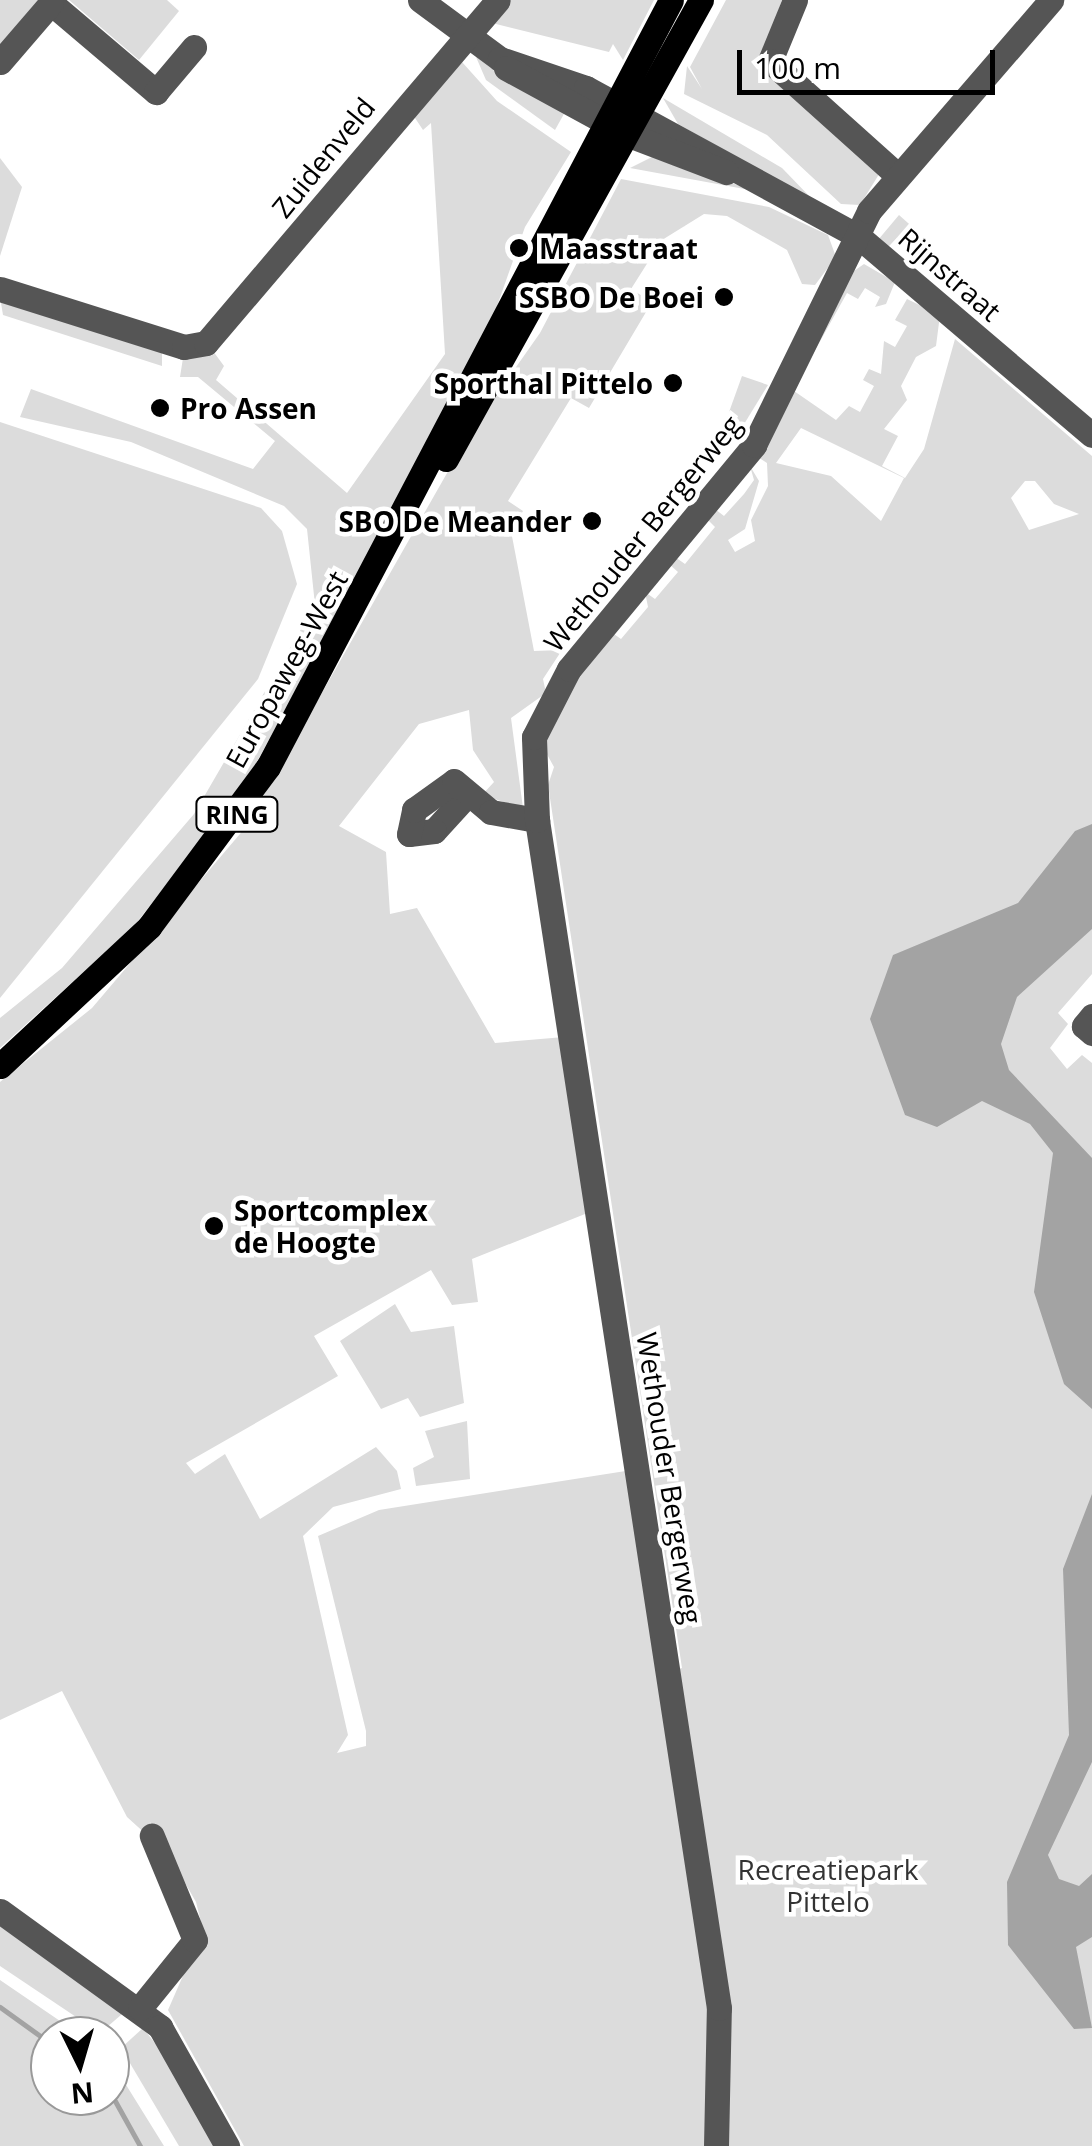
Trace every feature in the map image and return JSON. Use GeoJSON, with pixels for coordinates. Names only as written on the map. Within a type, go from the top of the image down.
{"type":"FeatureCollection","features":[{"type":"Feature","properties":{"kind":"main road","name":"Europaweg-West"},"geometry":{"type":"LineString","coordinates":[[0,1066],[104,974],[214,847],[295,721],[408,512],[530,322],[671,0]]}},
{"type":"Feature","properties":{"kind":"main road","name":"Europaweg-West"},"geometry":{"type":"LineString","coordinates":[[622,119],[701,0]]}},
{"type":"Feature","properties":{"kind":"street","name":"Rijnstraat"},"geometry":{"type":"LineString","coordinates":[[420,0],[467,39],[500,59],[858,236],[1092,435]]}},
{"type":"Feature","properties":{"kind":"street","name":"Zuidenveld"},"geometry":{"type":"LineString","coordinates":[[0,289],[191,347],[209,340],[498,0]]}},
{"type":"Feature","properties":{"kind":"street"},"geometry":{"type":"LineString","coordinates":[[795,0],[770,61],[898,176]]}},
{"type":"Feature","properties":{"kind":"street"},"geometry":{"type":"LineString","coordinates":[[858,236],[898,176],[1051,0]]}},
{"type":"Feature","properties":{"kind":"street"},"geometry":{"type":"LineString","coordinates":[[0,62],[51,2],[156,92],[194,47]]}},
{"type":"Feature","properties":{"kind":"street","name":"Wethouder Bergerweg"},"geometry":{"type":"LineString","coordinates":[[716,2146],[716,1993],[537,820],[538,719],[754,445],[858,236]]}},
{"type":"Feature","properties":{"kind":"street"},"geometry":{"type":"LineString","coordinates":[[466,796],[502,817],[537,820]]}},
{"type":"Feature","properties":{"kind":"street"},"geometry":{"type":"LineString","coordinates":[[1092,1016],[1084,1026],[1092,1033]]}},
{"type":"Feature","properties":{"kind":"street"},"geometry":{"type":"LineString","coordinates":[[140,2008],[195,1940],[152,1836]]}},
{"type":"Feature","properties":{"kind":"street"},"geometry":{"type":"LineString","coordinates":[[0,1911],[140,2008],[179,2053],[227,2146]]}},
{"type":"Feature","properties":{"kind":"green space"},"geometry":{"type":"Polygon","coordinates":[[[0,0],[39,0],[0,49],[0,0]]]}},
{"type":"Feature","properties":{"kind":"green space"},"geometry":{"type":"Polygon","coordinates":[[[69,0],[167,0],[179,11],[139,60],[69,0]]]}},
{"type":"Feature","properties":{"kind":"green space"},"geometry":{"type":"Polygon","coordinates":[[[511,0],[654,0],[623,60],[613,44],[609,52],[492,23],[511,0]]]}},
{"type":"Feature","properties":{"kind":"green space"},"geometry":{"type":"Polygon","coordinates":[[[726,0],[782,0],[760,61],[881,171],[860,205],[841,204],[767,135],[684,94],[687,66],[702,89],[690,67],[726,0]]]}},
{"type":"Feature","properties":{"kind":"green space"},"geometry":{"type":"Polygon","coordinates":[[[476,57],[565,112],[555,130],[486,80],[476,57]]]}},
{"type":"Feature","properties":{"kind":"green space"},"geometry":{"type":"Polygon","coordinates":[[[462,62],[497,101],[571,152],[525,227],[485,340],[246,782],[134,926],[0,1048],[0,1018],[62,968],[194,814],[315,605],[307,529],[284,506],[131,442],[20,417],[31,389],[253,469],[275,441],[198,377],[180,377],[183,358],[213,351],[224,366],[216,380],[347,493],[445,354],[431,123],[423,130],[413,115],[462,62]]]}},
{"type":"Feature","properties":{"kind":"green space"},"geometry":{"type":"Polygon","coordinates":[[[663,98],[782,168],[813,200],[678,124],[663,98]]]}},
{"type":"Feature","properties":{"kind":"green space"},"geometry":{"type":"Polygon","coordinates":[[[654,156],[681,163],[750,190],[630,168],[654,156]]]}},
{"type":"Feature","properties":{"kind":"green space"},"geometry":{"type":"Polygon","coordinates":[[[0,158],[22,187],[0,256],[0,158]]]}},
{"type":"Feature","properties":{"kind":"green space","name":"Recreatiepark Pittelo"},"geometry":{"type":"Polygon","coordinates":[[[621,179],[769,207],[828,235],[836,257],[815,285],[802,284],[787,250],[727,216],[704,214],[662,240],[631,289],[652,302],[589,408],[571,398],[508,501],[523,511],[511,531],[534,651],[562,650],[543,679],[546,693],[511,718],[523,808],[482,795],[494,782],[473,750],[469,710],[419,724],[339,826],[386,852],[390,914],[417,908],[495,1043],[564,1037],[590,1212],[472,1259],[478,1302],[452,1305],[431,1270],[314,1336],[338,1376],[186,1463],[195,1474],[225,1454],[260,1519],[376,1447],[397,1471],[401,1489],[333,1507],[303,1536],[348,1735],[337,1753],[366,1746],[366,1731],[318,1536],[379,1510],[632,1470],[661,1674],[682,1668],[548,785],[554,767],[543,747],[568,690],[611,632],[621,639],[648,607],[645,592],[655,599],[678,572],[669,564],[675,557],[685,564],[715,527],[707,519],[715,509],[724,516],[744,494],[754,480],[750,466],[759,481],[745,529],[728,540],[735,552],[755,541],[751,520],[768,486],[767,463],[756,456],[794,391],[836,420],[849,406],[860,412],[874,386],[863,380],[869,369],[881,374],[884,341],[895,347],[907,326],[895,320],[907,299],[940,315],[936,346],[916,357],[901,386],[907,400],[884,429],[898,436],[882,466],[905,478],[924,449],[955,339],[1092,456],[1092,974],[1058,1013],[1068,1024],[1050,1048],[1067,1069],[1082,1055],[1092,1063],[1092,2146],[244,2146],[168,2010],[203,1930],[196,1902],[150,1822],[148,1836],[127,1817],[62,1691],[0,1720],[0,1082],[92,1008],[245,828],[471,431],[540,333],[621,179]],[[801,428],[776,463],[831,476],[881,521],[904,478],[801,428]],[[1025,481],[1011,498],[1029,530],[1079,514],[1054,504],[1035,481],[1025,481]]]}},
{"type":"Feature","properties":{"kind":"green space"},"geometry":{"type":"Polygon","coordinates":[[[899,215],[926,239],[915,253],[897,238],[887,248],[878,240],[899,215]]]}},
{"type":"Feature","properties":{"kind":"green space"},"geometry":{"type":"Polygon","coordinates":[[[864,264],[895,282],[886,304],[875,307],[880,297],[865,288],[858,299],[847,293],[799,379],[854,271],[864,264]]]}},
{"type":"Feature","properties":{"kind":"green space"},"geometry":{"type":"Polygon","coordinates":[[[0,297],[162,350],[162,366],[3,315],[0,297]]]}},
{"type":"Feature","properties":{"kind":"green space"},"geometry":{"type":"Polygon","coordinates":[[[742,376],[768,385],[738,434],[724,426],[742,376]]]}},
{"type":"Feature","properties":{"kind":"green space"},"geometry":{"type":"Polygon","coordinates":[[[0,422],[261,508],[282,531],[297,584],[258,679],[0,998],[0,422]]]}},
{"type":"Feature","properties":{"kind":"green space"},"geometry":{"type":"Polygon","coordinates":[[[395,1304],[411,1332],[454,1326],[464,1403],[420,1417],[408,1398],[381,1409],[340,1341],[395,1304]]]}},
{"type":"Feature","properties":{"kind":"green space"},"geometry":{"type":"Polygon","coordinates":[[[467,1421],[470,1479],[416,1486],[413,1468],[434,1457],[425,1431],[467,1421]]]}},
{"type":"Feature","properties":{"kind":"green space"},"geometry":{"type":"Polygon","coordinates":[[[0,1924],[128,2009],[120,2016],[75,2016],[0,1966],[0,1924]]]}},
{"type":"Feature","properties":{"kind":"green space"},"geometry":{"type":"Polygon","coordinates":[[[0,1980],[53,2016],[30,2016],[30,2116],[130,2116],[130,2091],[164,2146],[0,2146],[0,1980]]]}},
{"type":"Feature","properties":{"kind":"green space"},"geometry":{"type":"Polygon","coordinates":[[[143,2028],[162,2052],[215,2146],[179,2146],[130,2063],[130,2040],[143,2028]]]}},
{"type":"Feature","properties":{"kind":"shaded area"},"geometry":{"type":"Polygon","coordinates":[[[1092,824],[1092,929],[1017,997],[1001,1044],[1009,1070],[1092,1158],[1092,1409],[1064,1384],[1034,1292],[1053,1153],[1030,1124],[982,1101],[937,1127],[905,1115],[870,1019],[893,955],[1018,903],[1075,831],[1092,824]]]}},
{"type":"Feature","properties":{"kind":"shaded area"},"geometry":{"type":"Polygon","coordinates":[[[1092,1494],[1092,1762],[1048,1855],[1059,1879],[1079,1886],[1092,1874],[1092,1937],[1076,1947],[1092,2028],[1074,2029],[1008,1945],[1007,1882],[1069,1735],[1063,1569],[1092,1494]]]}},
{"type":"Feature","properties":{"kind":"waterway"},"geometry":{"type":"LineString","coordinates":[[0,2007],[30,2029]]}},
{"type":"Feature","properties":{"kind":"waterway"},"geometry":{"type":"LineString","coordinates":[[123,2116],[140,2146]]}},
{"type":"Feature","properties":{"kind":"place","name":"Maasstraat"},"geometry":{"type":"Point","coordinates":[519,248]}},
{"type":"Feature","properties":{"kind":"place","name":"SSBO De Boei"},"geometry":{"type":"Point","coordinates":[724,297]}},
{"type":"Feature","properties":{"kind":"place","name":"Sporthal Pittelo"},"geometry":{"type":"Point","coordinates":[673,383]}},
{"type":"Feature","properties":{"kind":"place","name":"Pro Assen"},"geometry":{"type":"Point","coordinates":[160,408]}},
{"type":"Feature","properties":{"kind":"place","name":"SBO De Meander"},"geometry":{"type":"Point","coordinates":[592,521]}},
{"type":"Feature","properties":{"kind":"place","name":"Sportcomplex de Hoogte"},"geometry":{"type":"Point","coordinates":[214,1226]}}]}
